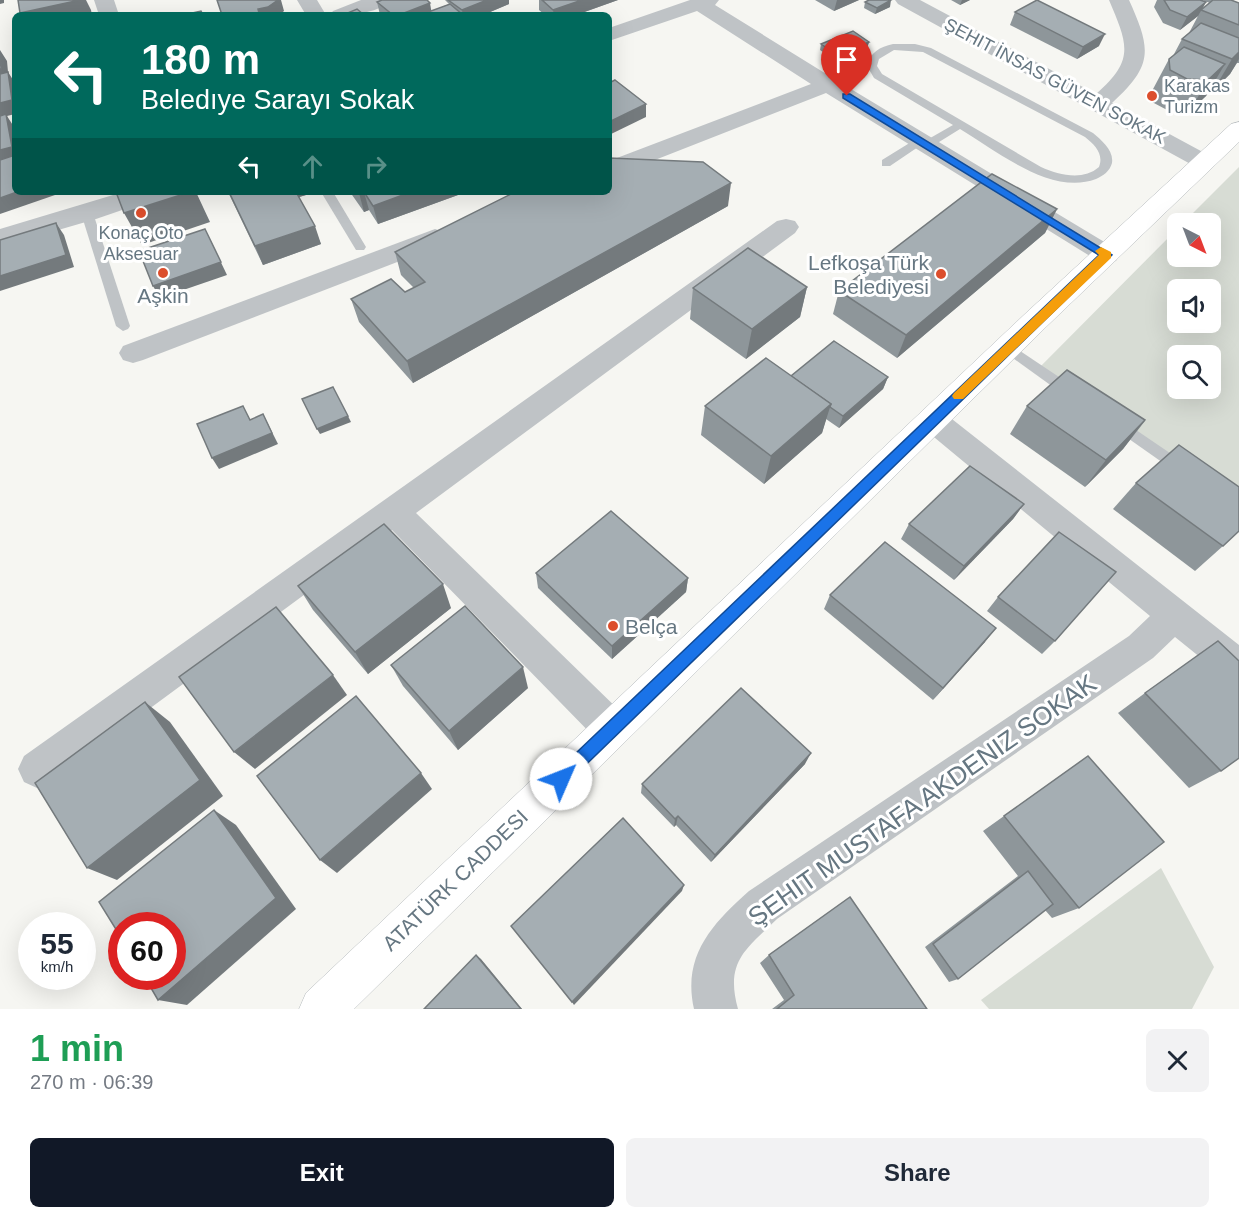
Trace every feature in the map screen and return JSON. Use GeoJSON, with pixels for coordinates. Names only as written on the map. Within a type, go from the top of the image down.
{"type":"FeatureCollection","features":[{"type":"Feature","properties":{"kind":"main road","name":"ATATÜRK CADDESI"},"geometry":{"type":"LineString","coordinates":[[322,1009],[1008,348],[1239,129]]}},
{"type":"Feature","properties":{"kind":"street"},"geometry":{"type":"LineString","coordinates":[[348,12],[379,0]]}},
{"type":"Feature","properties":{"kind":"street","name":"ŞEHIT İNSAS GÜVEN SOKAK"},"geometry":{"type":"LineString","coordinates":[[905,0],[1204,162]]}},
{"type":"Feature","properties":{"kind":"street"},"geometry":{"type":"LineString","coordinates":[[1098,104],[1118,87],[1136,59],[1136,39],[1119,0]]}},
{"type":"Feature","properties":{"kind":"street"},"geometry":{"type":"LineString","coordinates":[[612,34],[705,2],[828,85],[1107,255]]}},
{"type":"Feature","properties":{"kind":"street"},"geometry":{"type":"LineString","coordinates":[[612,169],[828,85]]}},
{"type":"Feature","properties":{"kind":"street"},"geometry":{"type":"LineString","coordinates":[[0,238],[139,195]]}},
{"type":"Feature","properties":{"kind":"street"},"geometry":{"type":"LineString","coordinates":[[38,769],[786,226]]}},
{"type":"Feature","properties":{"kind":"street"},"geometry":{"type":"LineString","coordinates":[[134,353],[457,229]]}},
{"type":"Feature","properties":{"kind":"street"},"geometry":{"type":"LineString","coordinates":[[933,420],[1239,667]]}},
{"type":"Feature","properties":{"kind":"street"},"geometry":{"type":"LineString","coordinates":[[393,511],[612,729]]}},
{"type":"Feature","properties":{"kind":"street","name":"ŞEHIT MUSTAFA AKDENIZ SOKAK"},"geometry":{"type":"LineString","coordinates":[[716,1009],[711,975],[716,958],[728,939],[763,906],[1141,647],[1175,614]]}},
{"type":"Feature","properties":{"kind":"lane"},"geometry":{"type":"LineString","coordinates":[[893,47],[915,47],[927,50],[1089,135],[1102,146],[1108,162],[1099,174],[1091,178],[1061,178],[1037,170],[960,125],[878,76],[872,66],[875,57],[885,49],[893,47]]}},
{"type":"Feature","properties":{"kind":"lane"},"geometry":{"type":"LineString","coordinates":[[886,163],[960,125]]}},
{"type":"Feature","properties":{"kind":"lane"},"geometry":{"type":"LineString","coordinates":[[329,195],[360,247]]}},
{"type":"Feature","properties":{"kind":"lane"},"geometry":{"type":"LineString","coordinates":[[87,213],[123,326]]}},
{"type":"Feature","properties":{"kind":"lane"},"geometry":{"type":"LineString","coordinates":[[1008,348],[1083,400]]}},
{"type":"Feature","properties":{"kind":"lane"},"geometry":{"type":"LineString","coordinates":[[1102,413],[1194,478]]}},
{"type":"Feature","properties":{"kind":"shaded area"},"geometry":{"type":"Polygon","coordinates":[[[1239,167],[1239,515],[1035,372],[1167,239],[1167,267],[1221,267],[1221,213],[1193,213],[1239,167]]]}},
{"type":"Feature","properties":{"kind":"shaded area"},"geometry":{"type":"Polygon","coordinates":[[[1161,868],[1214,967],[1192,1009],[989,1009],[981,1000],[1161,868]]]}},
{"type":"Feature","properties":{"kind":"building"},"geometry":{"type":"Polygon","coordinates":[[[18,0],[80,0],[25,12],[20,12],[18,0]]]}},
{"type":"Feature","properties":{"kind":"building"},"geometry":{"type":"Polygon","coordinates":[[[217,0],[278,0],[268,7],[258,9],[259,12],[221,12],[217,0]]]}},
{"type":"Feature","properties":{"kind":"building"},"geometry":{"type":"Polygon","coordinates":[[[427,0],[430,3],[407,12],[389,12],[377,2],[427,0]]]}},
{"type":"Feature","properties":{"kind":"building"},"geometry":{"type":"Polygon","coordinates":[[[448,0],[487,0],[462,10],[448,0]]]}},
{"type":"Feature","properties":{"kind":"building"},"geometry":{"type":"Polygon","coordinates":[[[542,0],[582,0],[553,10],[542,0]]]}},
{"type":"Feature","properties":{"kind":"building"},"geometry":{"type":"Polygon","coordinates":[[[891,0],[877,8],[865,2],[891,0]]]}},
{"type":"Feature","properties":{"kind":"building"},"geometry":{"type":"Polygon","coordinates":[[[1037,0],[1105,34],[1083,47],[1015,12],[1037,0]]]}},
{"type":"Feature","properties":{"kind":"building"},"geometry":{"type":"Polygon","coordinates":[[[1164,0],[1206,2],[1187,17],[1170,10],[1164,0]]]}},
{"type":"Feature","properties":{"kind":"building"},"geometry":{"type":"Polygon","coordinates":[[[1213,0],[1231,0],[1239,3],[1239,25],[1201,10],[1213,0]]]}},
{"type":"Feature","properties":{"kind":"building"},"geometry":{"type":"Polygon","coordinates":[[[450,4],[459,12],[428,12],[450,4]]]}},
{"type":"Feature","properties":{"kind":"building"},"geometry":{"type":"Polygon","coordinates":[[[1201,23],[1239,38],[1239,52],[1232,59],[1182,39],[1201,23]]]}},
{"type":"Feature","properties":{"kind":"building"},"geometry":{"type":"Polygon","coordinates":[[[853,31],[869,42],[837,55],[821,44],[853,31]]]}},
{"type":"Feature","properties":{"kind":"building"},"geometry":{"type":"Polygon","coordinates":[[[1184,47],[1225,64],[1208,80],[1187,79],[1170,70],[1169,59],[1184,47]]]}},
{"type":"Feature","properties":{"kind":"building"},"geometry":{"type":"Polygon","coordinates":[[[8,72],[12,100],[0,103],[0,74],[8,72]]]}},
{"type":"Feature","properties":{"kind":"building"},"geometry":{"type":"Polygon","coordinates":[[[615,80],[646,104],[612,121],[612,82],[615,80]]]}},
{"type":"Feature","properties":{"kind":"building"},"geometry":{"type":"Polygon","coordinates":[[[6,114],[12,147],[0,150],[0,116],[6,114]]]}},
{"type":"Feature","properties":{"kind":"building"},"geometry":{"type":"Polygon","coordinates":[[[12,156],[12,194],[0,198],[0,160],[12,156]]]}},
{"type":"Feature","properties":{"kind":"building"},"geometry":{"type":"Polygon","coordinates":[[[612,158],[703,162],[731,183],[407,361],[351,299],[391,279],[405,292],[425,282],[395,252],[509,195],[612,195],[612,158]]]}},
{"type":"Feature","properties":{"kind":"building","name":"Lefkoşa Türk Belediyesi"},"geometry":{"type":"Polygon","coordinates":[[[992,174],[1057,209],[906,335],[839,291],[992,174]]]}},
{"type":"Feature","properties":{"kind":"building"},"geometry":{"type":"Polygon","coordinates":[[[117,195],[181,195],[124,213],[117,195]]]}},
{"type":"Feature","properties":{"kind":"building"},"geometry":{"type":"Polygon","coordinates":[[[230,195],[298,195],[315,226],[255,246],[230,195]]]}},
{"type":"Feature","properties":{"kind":"building"},"geometry":{"type":"Polygon","coordinates":[[[366,195],[403,195],[373,206],[366,195]]]}},
{"type":"Feature","properties":{"kind":"building"},"geometry":{"type":"Polygon","coordinates":[[[56,223],[66,255],[0,276],[0,240],[56,223]]]}},
{"type":"Feature","properties":{"kind":"building"},"geometry":{"type":"Polygon","coordinates":[[[205,229],[221,262],[153,286],[139,251],[205,229]]]}},
{"type":"Feature","properties":{"kind":"building"},"geometry":{"type":"Polygon","coordinates":[[[748,248],[807,287],[752,329],[693,288],[748,248]]]}},
{"type":"Feature","properties":{"kind":"building"},"geometry":{"type":"Polygon","coordinates":[[[834,341],[888,377],[843,416],[830,407],[831,404],[791,376],[834,341]]]}},
{"type":"Feature","properties":{"kind":"building"},"geometry":{"type":"Polygon","coordinates":[[[766,358],[831,404],[771,456],[705,406],[766,358]]]}},
{"type":"Feature","properties":{"kind":"building"},"geometry":{"type":"Polygon","coordinates":[[[1067,370],[1145,420],[1106,460],[1027,406],[1067,370]]]}},
{"type":"Feature","properties":{"kind":"building"},"geometry":{"type":"Polygon","coordinates":[[[333,387],[348,416],[317,429],[302,399],[333,387]]]}},
{"type":"Feature","properties":{"kind":"building"},"geometry":{"type":"Polygon","coordinates":[[[243,406],[250,420],[263,414],[272,433],[212,458],[197,424],[243,406]]]}},
{"type":"Feature","properties":{"kind":"building"},"geometry":{"type":"Polygon","coordinates":[[[1179,445],[1239,487],[1239,531],[1223,546],[1136,483],[1179,445]]]}},
{"type":"Feature","properties":{"kind":"building"},"geometry":{"type":"Polygon","coordinates":[[[970,466],[1024,504],[964,566],[909,524],[970,466]]]}},
{"type":"Feature","properties":{"kind":"building","name":"Belça"},"geometry":{"type":"Polygon","coordinates":[[[611,511],[688,578],[612,646],[536,573],[611,511]]]}},
{"type":"Feature","properties":{"kind":"building"},"geometry":{"type":"Polygon","coordinates":[[[384,524],[443,584],[355,652],[298,586],[384,524]]]}},
{"type":"Feature","properties":{"kind":"building"},"geometry":{"type":"Polygon","coordinates":[[[1059,532],[1116,572],[1055,641],[998,597],[1059,532]]]}},
{"type":"Feature","properties":{"kind":"building"},"geometry":{"type":"Polygon","coordinates":[[[885,542],[996,628],[943,688],[830,595],[885,542]]]}},
{"type":"Feature","properties":{"kind":"building"},"geometry":{"type":"Polygon","coordinates":[[[465,606],[523,667],[449,731],[391,665],[465,606]]]}},
{"type":"Feature","properties":{"kind":"building"},"geometry":{"type":"Polygon","coordinates":[[[276,607],[333,675],[234,752],[179,677],[276,607]]]}},
{"type":"Feature","properties":{"kind":"building"},"geometry":{"type":"Polygon","coordinates":[[[1218,641],[1239,661],[1239,758],[1221,771],[1145,693],[1218,641]]]}},
{"type":"Feature","properties":{"kind":"building"},"geometry":{"type":"Polygon","coordinates":[[[741,688],[811,753],[715,855],[678,816],[675,819],[642,784],[741,688]]]}},
{"type":"Feature","properties":{"kind":"building"},"geometry":{"type":"Polygon","coordinates":[[[356,696],[421,773],[320,860],[257,776],[356,696]]]}},
{"type":"Feature","properties":{"kind":"building"},"geometry":{"type":"Polygon","coordinates":[[[145,702],[200,780],[87,868],[35,783],[145,702]]]}},
{"type":"Feature","properties":{"kind":"building"},"geometry":{"type":"Polygon","coordinates":[[[1088,756],[1164,842],[1079,908],[1004,816],[1088,756]]]}},
{"type":"Feature","properties":{"kind":"building"},"geometry":{"type":"Polygon","coordinates":[[[214,810],[276,898],[186,976],[186,912],[108,912],[108,916],[99,902],[214,810]]]}},
{"type":"Feature","properties":{"kind":"building"},"geometry":{"type":"Polygon","coordinates":[[[623,818],[684,885],[572,1002],[511,926],[623,818]]]}},
{"type":"Feature","properties":{"kind":"building"},"geometry":{"type":"Polygon","coordinates":[[[1028,871],[1053,904],[958,979],[933,944],[1028,871]]]}},
{"type":"Feature","properties":{"kind":"building"},"geometry":{"type":"Polygon","coordinates":[[[850,897],[927,1009],[777,1009],[794,995],[769,955],[850,897]]]}},
{"type":"Feature","properties":{"kind":"building"},"geometry":{"type":"Polygon","coordinates":[[[476,955],[521,1009],[424,1009],[476,955]]]}},
{"type":"Feature","properties":{"kind":"building"},"geometry":{"type":"Polygon","coordinates":[[[152,990],[170,990],[158,1000],[152,990]]]}},
{"type":"Feature","properties":{"kind":"slow traffic"},"geometry":{"type":"LineString","coordinates":[[958,396],[1107,255],[1101,251]]}},
{"type":"Feature","properties":{"kind":"place","name":"Karakas Turizm"},"geometry":{"type":"Point","coordinates":[1152,96]}},
{"type":"Feature","properties":{"kind":"place","name":"Konaç Oto Aksesuar"},"geometry":{"type":"Point","coordinates":[141,213]}},
{"type":"Feature","properties":{"kind":"place","name":"Aşkin"},"geometry":{"type":"Point","coordinates":[163,273]}},
{"type":"Feature","properties":{"kind":"place","name":"Lefkoşa Türk Belediyesi"},"geometry":{"type":"Point","coordinates":[941,274]}},
{"type":"Feature","properties":{"kind":"place","name":"Belça"},"geometry":{"type":"Point","coordinates":[613,626]}},
{"type":"Feature","properties":{"kind":"route"},"geometry":{"type":"LineString","coordinates":[[561,779],[1107,255],[847,96]]}}]}
